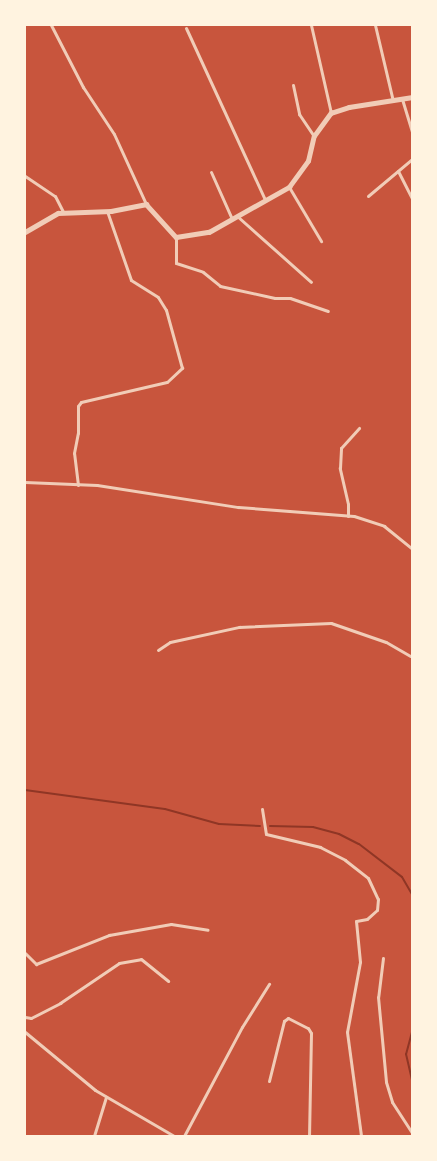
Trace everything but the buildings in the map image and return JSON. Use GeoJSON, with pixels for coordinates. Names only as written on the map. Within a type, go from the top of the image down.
{"type":"FeatureCollection","features":[{"type":"Feature","properties":{"kind":"street"},"geometry":{"type":"LineString","coordinates":[[51,25],[82,87],[114,134],[146,204],[176,237],[176,263],[203,272],[220,286],[275,298],[290,298],[328,311]]}},
{"type":"Feature","properties":{"kind":"street"},"geometry":{"type":"LineString","coordinates":[[311,25],[332,113]]}},
{"type":"Feature","properties":{"kind":"street"},"geometry":{"type":"LineString","coordinates":[[375,25],[394,101]]}},
{"type":"Feature","properties":{"kind":"street"},"geometry":{"type":"LineString","coordinates":[[186,28],[265,201]]}},
{"type":"Feature","properties":{"kind":"street"},"geometry":{"type":"LineString","coordinates":[[292,85],[299,114],[314,136]]}},
{"type":"Feature","properties":{"kind":"street"},"geometry":{"type":"LineString","coordinates":[[176,237],[209,232],[290,187],[308,161],[314,136],[332,113],[349,107],[412,97]]}},
{"type":"Feature","properties":{"kind":"street"},"geometry":{"type":"LineString","coordinates":[[402,100],[412,132]]}},
{"type":"Feature","properties":{"kind":"street"},"geometry":{"type":"LineString","coordinates":[[368,196],[412,159]]}},
{"type":"Feature","properties":{"kind":"street"},"geometry":{"type":"LineString","coordinates":[[398,171],[412,199]]}},
{"type":"Feature","properties":{"kind":"street"},"geometry":{"type":"LineString","coordinates":[[211,172],[234,218],[311,282]]}},
{"type":"Feature","properties":{"kind":"street"},"geometry":{"type":"LineString","coordinates":[[25,176],[55,196],[63,212]]}},
{"type":"Feature","properties":{"kind":"street"},"geometry":{"type":"LineString","coordinates":[[290,187],[321,241]]}},
{"type":"Feature","properties":{"kind":"street"},"geometry":{"type":"LineString","coordinates":[[25,232],[63,212],[106,211],[146,204]]}},
{"type":"Feature","properties":{"kind":"street"},"geometry":{"type":"LineString","coordinates":[[78,484],[74,453],[78,433],[78,406],[81,402],[167,382],[182,368],[166,310],[158,297],[131,280],[106,211]]}},
{"type":"Feature","properties":{"kind":"street"},"geometry":{"type":"LineString","coordinates":[[348,516],[340,468],[341,448],[359,428]]}},
{"type":"Feature","properties":{"kind":"street"},"geometry":{"type":"LineString","coordinates":[[25,482],[126,488],[247,508],[348,516],[384,526],[412,549]]}},
{"type":"Feature","properties":{"kind":"street"},"geometry":{"type":"LineString","coordinates":[[158,650],[170,642],[239,627],[332,623],[386,642],[411,655]]}},
{"type":"Feature","properties":{"kind":"street"},"geometry":{"type":"LineString","coordinates":[[412,643],[412,678]]}},
{"type":"Feature","properties":{"kind":"street"},"geometry":{"type":"LineString","coordinates":[[262,809],[266,834],[320,847],[345,860],[368,878],[378,899],[377,910],[367,919],[356,920],[360,962],[347,1032],[361,1136]]}},
{"type":"Feature","properties":{"kind":"street"},"geometry":{"type":"LineString","coordinates":[[25,953],[36,964],[109,935],[171,924],[208,930]]}},
{"type":"Feature","properties":{"kind":"street"},"geometry":{"type":"LineString","coordinates":[[383,958],[378,997],[386,1082],[392,1102],[412,1133]]}},
{"type":"Feature","properties":{"kind":"street"},"geometry":{"type":"LineString","coordinates":[[25,1017],[30,1018],[60,1003],[119,964],[141,959],[168,981]]}},
{"type":"Feature","properties":{"kind":"street"},"geometry":{"type":"LineString","coordinates":[[184,1136],[242,1027],[269,984]]}},
{"type":"Feature","properties":{"kind":"street"},"geometry":{"type":"LineString","coordinates":[[269,1081],[284,1020],[288,1018],[308,1028],[311,1033],[309,1136]]}},
{"type":"Feature","properties":{"kind":"street"},"geometry":{"type":"LineString","coordinates":[[25,1032],[106,1098],[174,1136]]}},
{"type":"Feature","properties":{"kind":"street"},"geometry":{"type":"LineString","coordinates":[[94,1136],[106,1098]]}},
{"type":"Feature","properties":{"kind":"waterway"},"geometry":{"type":"LineString","coordinates":[[25,790],[165,809],[219,824],[260,826]]}},
{"type":"Feature","properties":{"kind":"waterway"},"geometry":{"type":"LineString","coordinates":[[270,826],[313,827],[339,834],[359,844],[402,877],[412,894]]}},
{"type":"Feature","properties":{"kind":"waterway"},"geometry":{"type":"LineString","coordinates":[[412,1032],[406,1054],[412,1081]]}}]}
